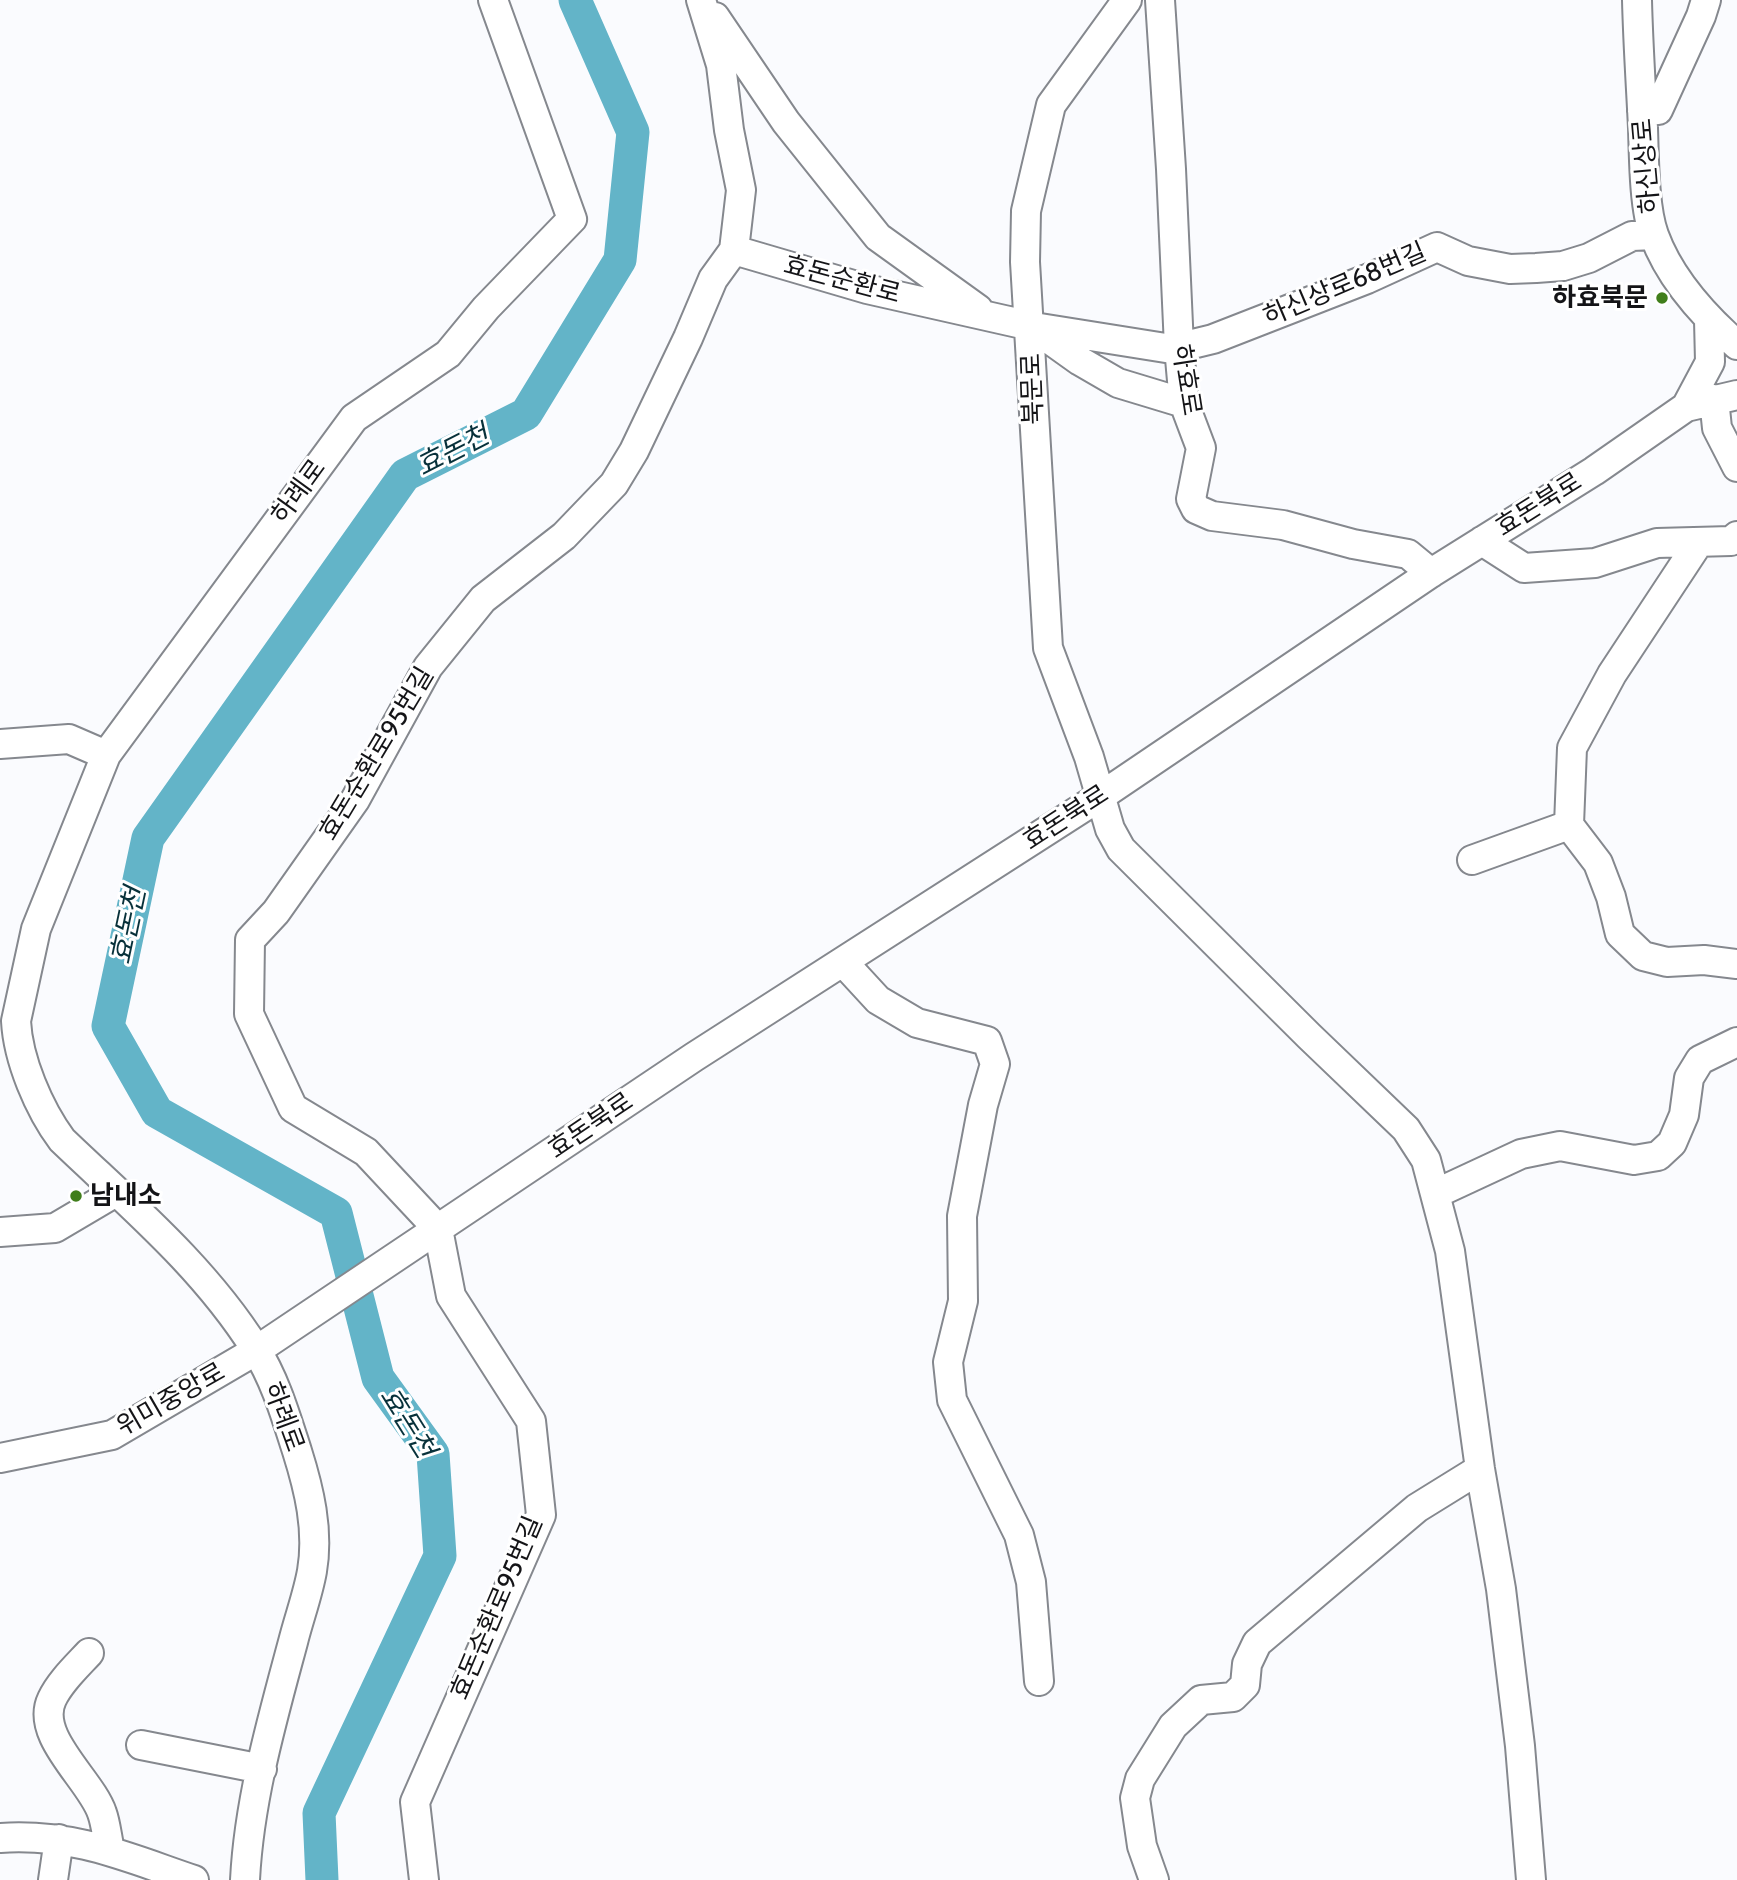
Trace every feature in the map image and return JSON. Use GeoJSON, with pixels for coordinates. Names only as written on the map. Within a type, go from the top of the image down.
{"type":"FeatureCollection","features":[{"type":"Feature","properties":{"kind":"street","name":"하례로"},"geometry":{"type":"LineString","coordinates":[[245,1880],[251,1827],[270,1728],[312,1570],[314,1529],[311,1504],[300,1462],[282,1406],[257,1350],[211,1286],[62,1140],[50,1124],[8,1034],[16,1021],[36,929],[106,755],[354,418],[448,354],[486,308],[572,219],[493,0]]}},
{"type":"Feature","properties":{"kind":"street"},"geometry":{"type":"LineString","coordinates":[[702,0],[721,65],[729,130],[741,190],[734,250]]}},
{"type":"Feature","properties":{"kind":"street"},"geometry":{"type":"LineString","coordinates":[[702,0],[786,122],[878,237],[989,317]]}},
{"type":"Feature","properties":{"kind":"street","name":"북문로"},"geometry":{"type":"LineString","coordinates":[[1128,0],[1051,104],[1026,211],[1025,262],[1031,326],[1048,648],[1101,796],[1110,829],[1121,849],[1406,1129],[1426,1160],[1450,1251],[1480,1469],[1502,1602],[1520,1746],[1531,1880]]}},
{"type":"Feature","properties":{"kind":"street","name":"하효로"},"geometry":{"type":"LineString","coordinates":[[1160,0],[1184,402],[1201,448],[1191,499],[1196,509],[1212,516],[1283,525],[1353,544],[1408,554],[1431,573]]}},
{"type":"Feature","properties":{"kind":"street","name":"하신상로"},"geometry":{"type":"LineString","coordinates":[[1637,0],[1642,111],[1650,216],[1654,235],[1682,286],[1709,320],[1737,345]]}},
{"type":"Feature","properties":{"kind":"street"},"geometry":{"type":"LineString","coordinates":[[1642,111],[1658,110],[1706,0]]}},
{"type":"Feature","properties":{"kind":"street","name":"하신상로68번길"},"geometry":{"type":"LineString","coordinates":[[1031,326],[1172,349],[1213,339],[1367,279],[1437,247],[1468,261],[1510,269],[1536,268],[1563,266],[1589,258],[1632,236],[1654,235]]}},
{"type":"Feature","properties":{"kind":"street","name":"효돈순환로"},"geometry":{"type":"LineString","coordinates":[[734,250],[811,274],[1031,326],[1080,361],[1118,383],[1184,402]]}},
{"type":"Feature","properties":{"kind":"street","name":"효돈순환로95번길"},"geometry":{"type":"LineString","coordinates":[[424,1880],[415,1802],[541,1515],[531,1420],[451,1296],[429,1234],[366,1152],[293,1108],[249,1014],[250,940],[276,912],[355,800],[428,667],[483,599],[564,536],[614,484],[634,451],[713,279],[734,250]]}},
{"type":"Feature","properties":{"kind":"street"},"geometry":{"type":"LineString","coordinates":[[1686,407],[1710,362],[1709,320]]}},
{"type":"Feature","properties":{"kind":"street"},"geometry":{"type":"LineString","coordinates":[[1725,397],[1717,428],[1737,467]]}},
{"type":"Feature","properties":{"kind":"street","name":"효돈북로"},"geometry":{"type":"LineString","coordinates":[[257,1350],[694,1057],[1101,796],[1431,573],[1594,471],[1686,407],[1725,397]]}},
{"type":"Feature","properties":{"kind":"street"},"geometry":{"type":"LineString","coordinates":[[1482,541],[1524,568],[1595,563],[1657,543],[1731,541],[1737,536]]}},
{"type":"Feature","properties":{"kind":"street"},"geometry":{"type":"LineString","coordinates":[[1699,542],[1612,674],[1572,748],[1569,825],[1598,863],[1611,897],[1620,934],[1643,956],[1667,962],[1704,960],[1737,964]]}},
{"type":"Feature","properties":{"kind":"street"},"geometry":{"type":"LineString","coordinates":[[0,744],[69,739],[106,755]]}},
{"type":"Feature","properties":{"kind":"street"},"geometry":{"type":"LineString","coordinates":[[1472,860],[1569,825]]}},
{"type":"Feature","properties":{"kind":"street"},"geometry":{"type":"LineString","coordinates":[[843,962],[878,1000],[917,1023],[987,1041],[995,1064],[983,1105],[962,1216],[963,1301],[948,1362],[952,1400],[1019,1535],[1031,1581],[1039,1681]]}},
{"type":"Feature","properties":{"kind":"street"},"geometry":{"type":"LineString","coordinates":[[1435,1194],[1521,1154],[1560,1146],[1634,1160],[1658,1156],[1672,1143],[1684,1115],[1689,1078],[1700,1060],[1737,1042]]}},
{"type":"Feature","properties":{"kind":"street"},"geometry":{"type":"LineString","coordinates":[[0,1232],[55,1228],[116,1192]]}},
{"type":"Feature","properties":{"kind":"street","name":"위미중앙로"},"geometry":{"type":"LineString","coordinates":[[0,1458],[112,1435],[257,1350]]}},
{"type":"Feature","properties":{"kind":"street"},"geometry":{"type":"LineString","coordinates":[[1154,1880],[1142,1846],[1135,1798],[1140,1779],[1173,1726],[1201,1700],[1233,1697],[1245,1685],[1247,1664],[1256,1643],[1417,1508],[1480,1469]]}},
{"type":"Feature","properties":{"kind":"street"},"geometry":{"type":"LineString","coordinates":[[89,1653],[51,1700],[49,1727],[102,1812],[110,1850]]}},
{"type":"Feature","properties":{"kind":"street"},"geometry":{"type":"LineString","coordinates":[[141,1745],[262,1769]]}},
{"type":"Feature","properties":{"kind":"street"},"geometry":{"type":"LineString","coordinates":[[0,1838],[59,1839],[110,1850],[194,1880]]}},
{"type":"Feature","properties":{"kind":"street"},"geometry":{"type":"LineString","coordinates":[[53,1880],[59,1839]]}},
{"type":"Feature","properties":{"kind":"waterway","name":"효돈천"},"geometry":{"type":"LineString","coordinates":[[322,1880],[319,1813],[440,1556],[433,1454],[378,1378],[336,1213],[157,1112],[108,1026],[148,838],[405,475],[526,414],[620,260],[633,132],[575,0]]}},
{"type":"Feature","properties":{"kind":"place","name":"하효북문"},"geometry":{"type":"Point","coordinates":[1662,298]}},
{"type":"Feature","properties":{"kind":"place","name":"남내소"},"geometry":{"type":"Point","coordinates":[76,1196]}}]}
